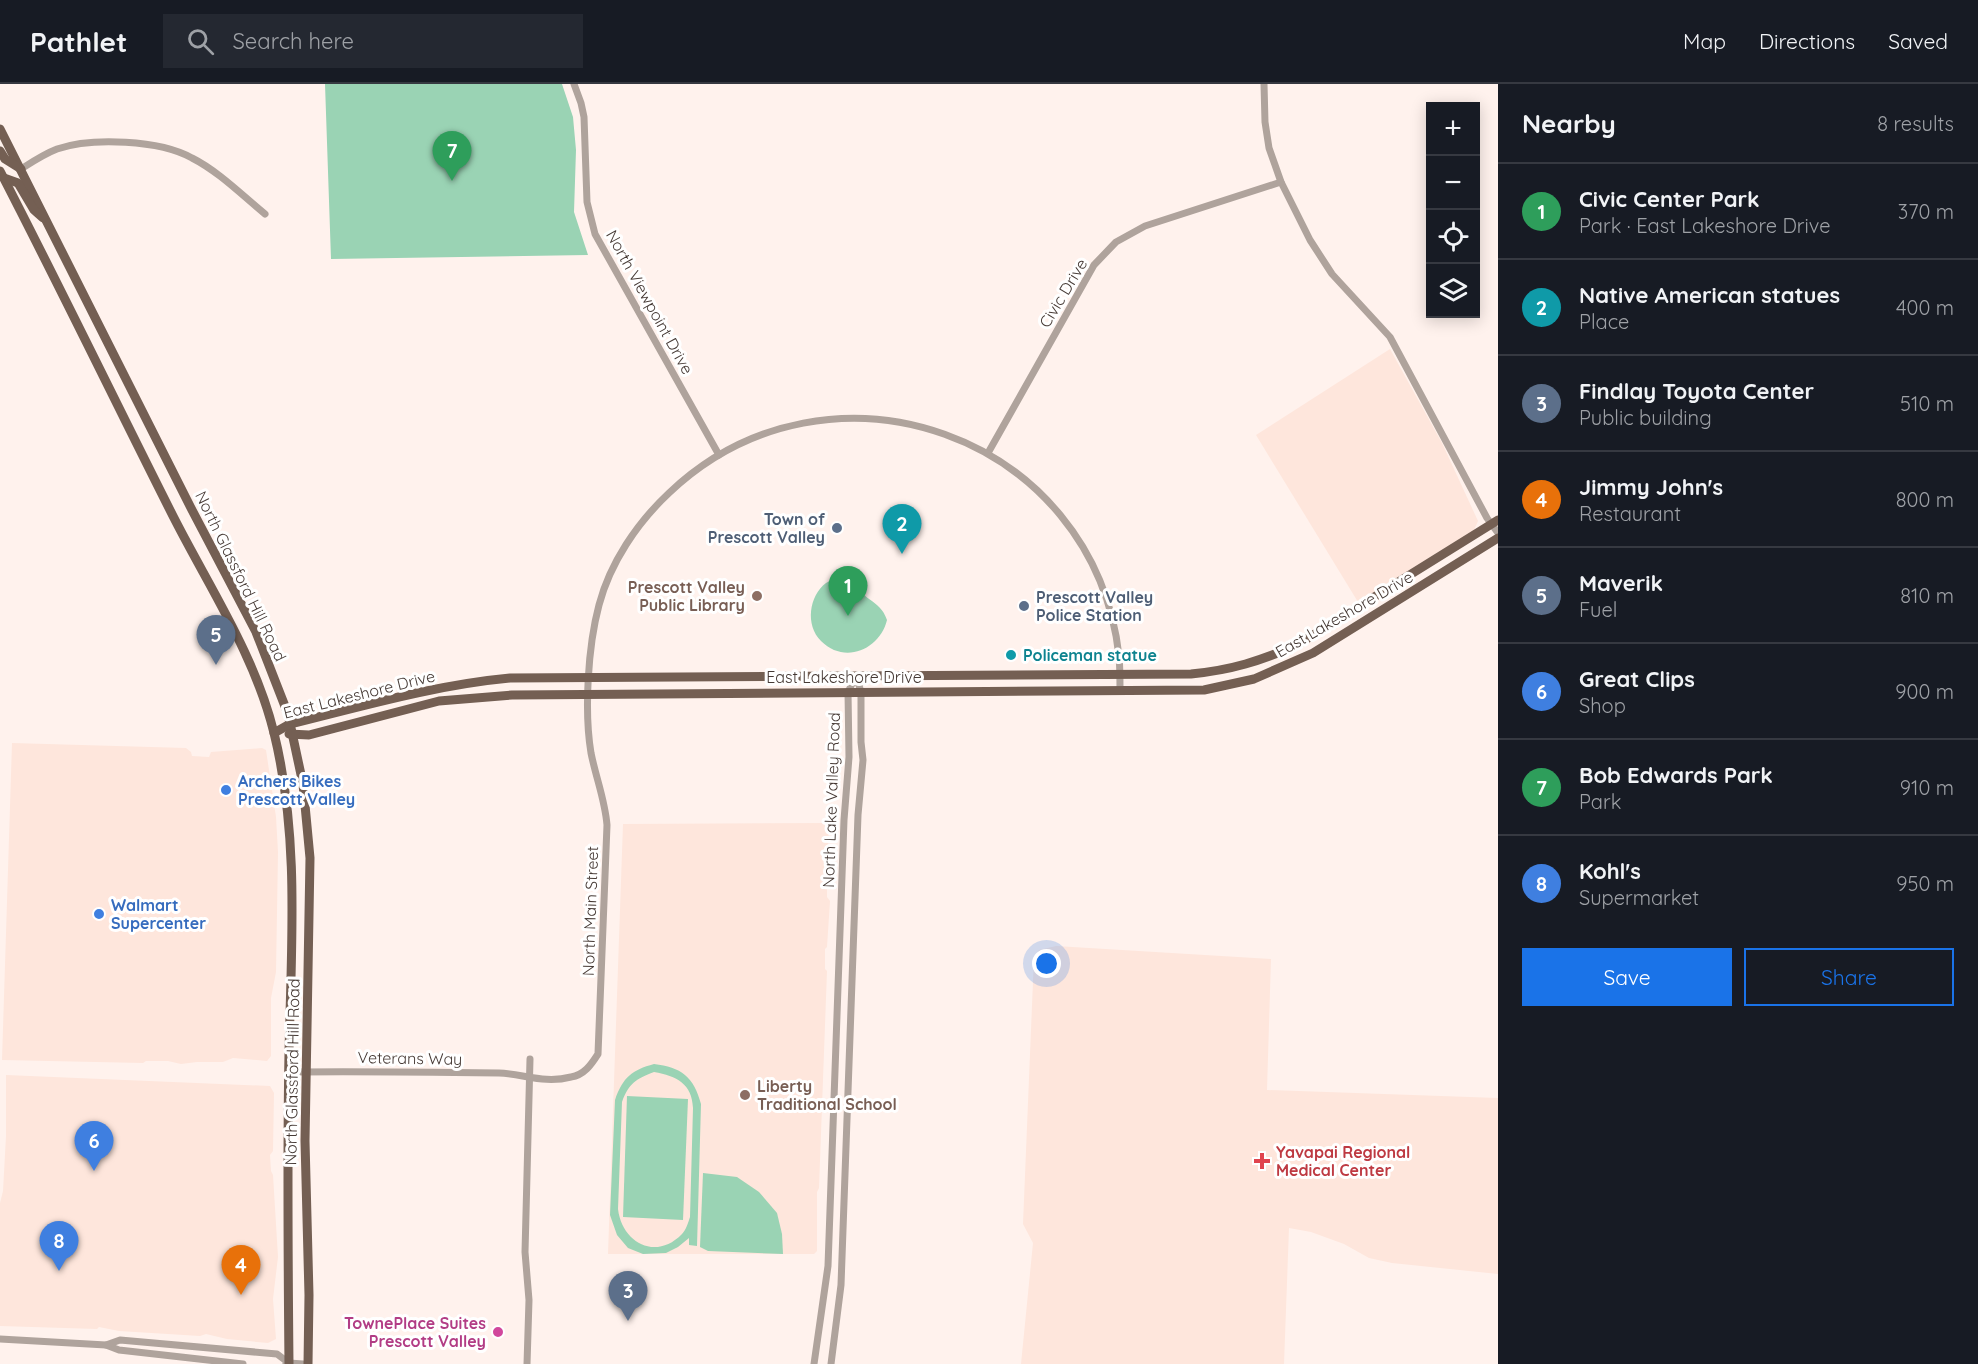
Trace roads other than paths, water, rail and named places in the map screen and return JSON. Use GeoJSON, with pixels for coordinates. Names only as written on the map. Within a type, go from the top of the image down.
{"type":"FeatureCollection","features":[{"type":"Feature","properties":{"kind":"main road","name":"North Glassford Hill Road"},"geometry":{"type":"LineString","coordinates":[[0,129],[256,632],[278,686],[292,729],[303,784],[310,858],[305,1181],[309,1295],[308,1364]]}},
{"type":"Feature","properties":{"kind":"main road"},"geometry":{"type":"LineString","coordinates":[[0,151],[5,159],[21,169]]}},
{"type":"Feature","properties":{"kind":"main road","name":"North Glassford Hill Road"},"geometry":{"type":"LineString","coordinates":[[1,176],[174,519],[246,653],[267,707],[274,733],[290,825],[292,885],[287,1167],[290,1272],[288,1364]]}},
{"type":"Feature","properties":{"kind":"main road"},"geometry":{"type":"LineString","coordinates":[[1,176],[18,183],[34,210],[47,221]]}},
{"type":"Feature","properties":{"kind":"main road","name":"East Lakeshore Drive"},"geometry":{"type":"LineString","coordinates":[[274,733],[436,689],[510,678],[1191,674],[1223,671],[1262,660],[1297,645],[1495,522]]}},
{"type":"Feature","properties":{"kind":"main road","name":"East Lakeshore Drive"},"geometry":{"type":"LineString","coordinates":[[292,729],[309,735],[439,701],[512,694],[1204,690],[1263,676],[1320,649],[1498,535]]}},
{"type":"Feature","properties":{"kind":"main road"},"geometry":{"type":"LineString","coordinates":[[1313,635],[1320,649]]}},
{"type":"Feature","properties":{"kind":"main road"},"geometry":{"type":"LineString","coordinates":[[436,689],[439,701]]}},
{"type":"Feature","properties":{"kind":"street","name":"North Viewpoint Drive"},"geometry":{"type":"LineString","coordinates":[[574,84],[584,117],[587,202],[595,234],[719,455]]}},
{"type":"Feature","properties":{"kind":"street"},"geometry":{"type":"LineString","coordinates":[[1264,84],[1264,122],[1269,148],[1281,182],[1310,240],[1332,274],[1390,337],[1495,522],[1498,535]]}},
{"type":"Feature","properties":{"kind":"street"},"geometry":{"type":"LineString","coordinates":[[21,169],[59,148],[104,143],[157,145],[192,158],[265,214]]}},
{"type":"Feature","properties":{"kind":"street","name":"Civic Drive"},"geometry":{"type":"LineString","coordinates":[[987,453],[1094,265],[1116,242],[1145,226],[1281,182]]}},
{"type":"Feature","properties":{"kind":"street","name":"North Main Street"},"geometry":{"type":"LineString","coordinates":[[530,1079],[557,1080],[574,1077],[588,1069],[598,1054],[607,825],[606,807],[591,756],[588,733],[588,678],[592,638],[599,604],[628,542],[661,501],[690,474],[719,455],[754,438],[785,427],[822,420],[853,418],[896,421],[921,426],[944,433],[987,453],[1016,473],[1039,493],[1068,525],[1081,546],[1096,574],[1107,602],[1115,632],[1120,690]]}},
{"type":"Feature","properties":{"kind":"street","name":"North Lake Valley Road"},"geometry":{"type":"LineString","coordinates":[[831,1364],[841,1285],[858,815],[863,760],[861,692],[856,676]]}},
{"type":"Feature","properties":{"kind":"street","name":"North Lake Valley Road"},"geometry":{"type":"LineString","coordinates":[[814,1364],[828,1266],[844,820],[849,757],[848,692],[856,676]]}},
{"type":"Feature","properties":{"kind":"street"},"geometry":{"type":"LineString","coordinates":[[527,1364],[529,1300],[525,1252],[530,1059]]}},
{"type":"Feature","properties":{"kind":"street","name":"Veterans Way"},"geometry":{"type":"LineString","coordinates":[[288,1072],[511,1074],[530,1079]]}},
{"type":"Feature","properties":{"kind":"street"},"geometry":{"type":"LineString","coordinates":[[0,1339],[106,1346],[119,1350],[243,1364]]}},
{"type":"Feature","properties":{"kind":"street"},"geometry":{"type":"LineString","coordinates":[[106,1346],[120,1340],[215,1347],[277,1354],[288,1364],[303,1364]]}},
{"type":"Feature","properties":{"kind":"place","name":"Bob Edwards Park"},"geometry":{"type":"Point","coordinates":[452,181]}},
{"type":"Feature","properties":{"kind":"place","name":"Town of Prescott Valley"},"geometry":{"type":"Point","coordinates":[837,528]}},
{"type":"Feature","properties":{"kind":"place","name":"Native American statues"},"geometry":{"type":"Point","coordinates":[902,554]}},
{"type":"Feature","properties":{"kind":"place","name":"Prescott Valley Public Library"},"geometry":{"type":"Point","coordinates":[757,596]}},
{"type":"Feature","properties":{"kind":"place","name":"Prescott Valley Police Station"},"geometry":{"type":"Point","coordinates":[1024,606]}},
{"type":"Feature","properties":{"kind":"place","name":"Civic Center Park"},"geometry":{"type":"Point","coordinates":[848,616]}},
{"type":"Feature","properties":{"kind":"place","name":"Policeman statue"},"geometry":{"type":"Point","coordinates":[1011,655]}},
{"type":"Feature","properties":{"kind":"place","name":"Maverik"},"geometry":{"type":"Point","coordinates":[216,665]}},
{"type":"Feature","properties":{"kind":"place","name":"Archers Bikes Prescott Valley"},"geometry":{"type":"Point","coordinates":[226,790]}},
{"type":"Feature","properties":{"kind":"place","name":"Walmart Supercenter"},"geometry":{"type":"Point","coordinates":[99,914]}},
{"type":"Feature","properties":{"kind":"place","name":"Liberty Traditional School"},"geometry":{"type":"Point","coordinates":[745,1095]}},
{"type":"Feature","properties":{"kind":"place","name":"Yavapai Regional Medical Center"},"geometry":{"type":"Point","coordinates":[1262,1161]}},
{"type":"Feature","properties":{"kind":"place","name":"Great Clips"},"geometry":{"type":"Point","coordinates":[94,1171]}},
{"type":"Feature","properties":{"kind":"place","name":"Kohl's"},"geometry":{"type":"Point","coordinates":[59,1271]}},
{"type":"Feature","properties":{"kind":"place","name":"Jimmy John's"},"geometry":{"type":"Point","coordinates":[241,1295]}},
{"type":"Feature","properties":{"kind":"place","name":"Findlay Toyota Center"},"geometry":{"type":"Point","coordinates":[628,1321]}},
{"type":"Feature","properties":{"kind":"place","name":"TownePlace Suites Prescott Valley"},"geometry":{"type":"Point","coordinates":[498,1332]}}]}
